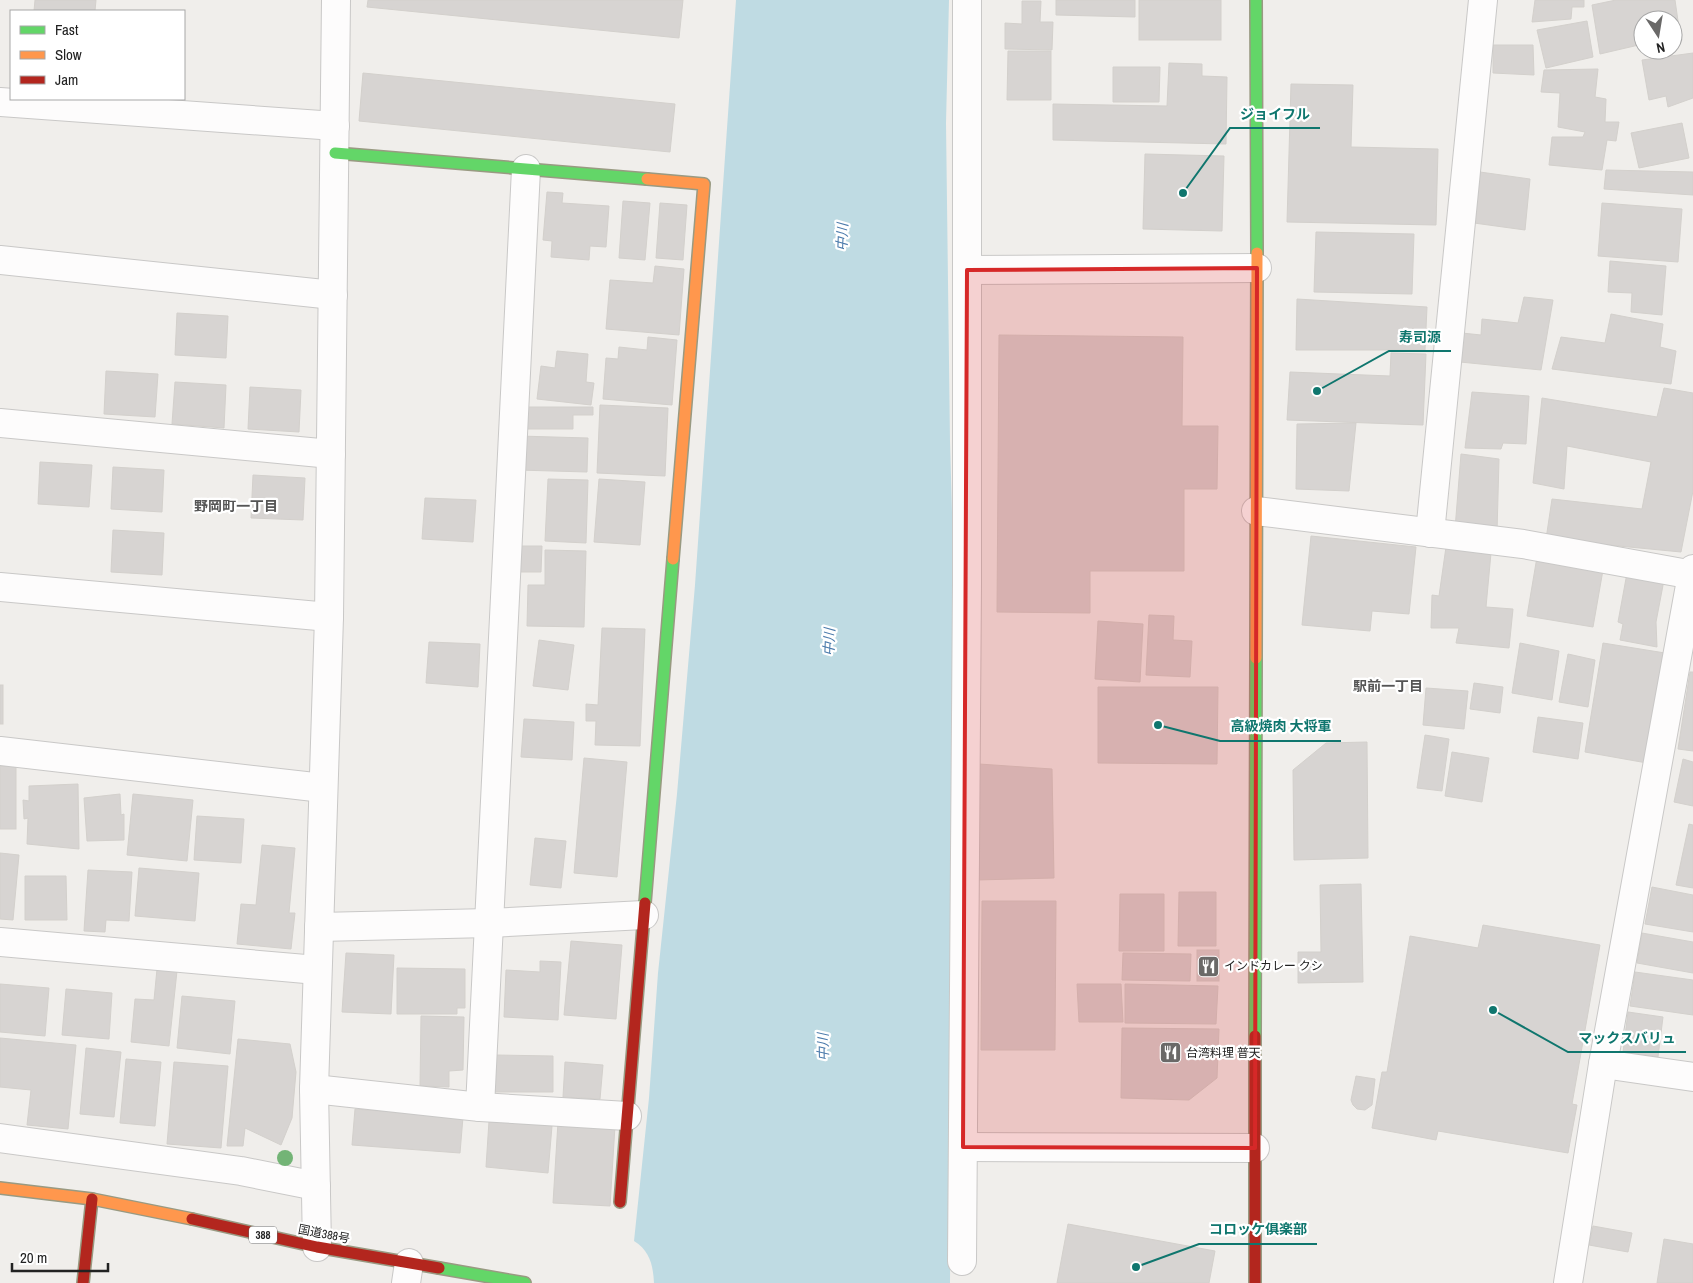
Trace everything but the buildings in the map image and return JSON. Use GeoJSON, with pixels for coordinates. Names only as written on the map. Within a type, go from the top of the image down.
{"type":"FeatureCollection","features":[{"type":"Feature","properties":{"kind":"main road"},"geometry":{"type":"LineString","coordinates":[[1255,1283],[1256,0]]}},
{"type":"Feature","properties":{"kind":"main road"},"geometry":{"type":"LineString","coordinates":[[335,153],[704,184],[620,1202]]}},
{"type":"Feature","properties":{"kind":"main road","name":"国道388号"},"geometry":{"type":"LineString","coordinates":[[0,1188],[92,1199],[145,1209],[316,1247],[407,1273],[526,1283]]}},
{"type":"Feature","properties":{"kind":"main road"},"geometry":{"type":"LineString","coordinates":[[83,1283],[92,1199]]}},
{"type":"Feature","properties":{"kind":"street"},"geometry":{"type":"LineString","coordinates":[[316,1247],[314,1089],[329,617],[336,0]]}},
{"type":"Feature","properties":{"kind":"street"},"geometry":{"type":"LineString","coordinates":[[962,1261],[967,593],[967,0]]}},
{"type":"Feature","properties":{"kind":"street"},"geometry":{"type":"LineString","coordinates":[[1430,533],[1482,0]]}},
{"type":"Feature","properties":{"kind":"street"},"geometry":{"type":"LineString","coordinates":[[0,102],[335,126]]}},
{"type":"Feature","properties":{"kind":"street"},"geometry":{"type":"LineString","coordinates":[[480,1107],[526,169]]}},
{"type":"Feature","properties":{"kind":"street"},"geometry":{"type":"LineString","coordinates":[[0,260],[333,295]]}},
{"type":"Feature","properties":{"kind":"street"},"geometry":{"type":"LineString","coordinates":[[967,270],[1257,268]]}},
{"type":"Feature","properties":{"kind":"street"},"geometry":{"type":"LineString","coordinates":[[0,423],[331,454]]}},
{"type":"Feature","properties":{"kind":"street"},"geometry":{"type":"LineString","coordinates":[[1256,511],[1523,544],[1693,573],[1603,1064],[1568,1283]]}},
{"type":"Feature","properties":{"kind":"street"},"geometry":{"type":"LineString","coordinates":[[0,587],[329,617]]}},
{"type":"Feature","properties":{"kind":"street"},"geometry":{"type":"LineString","coordinates":[[0,751],[323,788]]}},
{"type":"Feature","properties":{"kind":"street"},"geometry":{"type":"LineString","coordinates":[[319,927],[489,923],[644,915]]}},
{"type":"Feature","properties":{"kind":"street"},"geometry":{"type":"LineString","coordinates":[[0,942],[317,970]]}},
{"type":"Feature","properties":{"kind":"street"},"geometry":{"type":"LineString","coordinates":[[1603,1064],[1693,1077]]}},
{"type":"Feature","properties":{"kind":"street"},"geometry":{"type":"LineString","coordinates":[[314,1089],[480,1107],[627,1116]]}},
{"type":"Feature","properties":{"kind":"street"},"geometry":{"type":"LineString","coordinates":[[0,1138],[241,1172],[316,1186]]}},
{"type":"Feature","properties":{"kind":"street"},"geometry":{"type":"LineString","coordinates":[[963,1147],[1255,1148]]}},
{"type":"Feature","properties":{"kind":"highlighted area"},"geometry":{"type":"Polygon","coordinates":[[[1257,268],[1255,1148],[963,1147],[967,270],[1257,268]]]}},
{"type":"Feature","properties":{"kind":"water","name":"中川"},"geometry":{"type":"Polygon","coordinates":[[[736,0],[949,0],[946,123],[950,441],[954,584],[950,1283],[654,1283],[650,1259],[644,1249],[634,1241],[649,1098],[658,973],[677,794],[695,585],[736,0]]]}},
{"type":"Feature","properties":{"kind":"traffic: fast"},"geometry":{"type":"LineString","coordinates":[[1256,0],[1257,253]]}},
{"type":"Feature","properties":{"kind":"traffic: fast"},"geometry":{"type":"LineString","coordinates":[[335,153],[647,179]]}},
{"type":"Feature","properties":{"kind":"traffic: fast"},"geometry":{"type":"LineString","coordinates":[[645,903],[673,559]]}},
{"type":"Feature","properties":{"kind":"traffic: fast"},"geometry":{"type":"LineString","coordinates":[[1255,1036],[1256,658]]}},
{"type":"Feature","properties":{"kind":"traffic: fast"},"geometry":{"type":"LineString","coordinates":[[439,1268],[525,1283]]}},
{"type":"Feature","properties":{"kind":"traffic: slow"},"geometry":{"type":"LineString","coordinates":[[647,179],[704,184],[673,559]]}},
{"type":"Feature","properties":{"kind":"traffic: slow"},"geometry":{"type":"LineString","coordinates":[[1256,658],[1257,253]]}},
{"type":"Feature","properties":{"kind":"traffic: slow"},"geometry":{"type":"LineString","coordinates":[[0,1188],[92,1199],[192,1219]]}},
{"type":"Feature","properties":{"kind":"traffic: jam"},"geometry":{"type":"LineString","coordinates":[[620,1202],[645,903]]}},
{"type":"Feature","properties":{"kind":"traffic: jam"},"geometry":{"type":"LineString","coordinates":[[1255,1036],[1255,1283]]}},
{"type":"Feature","properties":{"kind":"traffic: jam"},"geometry":{"type":"LineString","coordinates":[[83,1283],[92,1199]]}},
{"type":"Feature","properties":{"kind":"traffic: jam"},"geometry":{"type":"LineString","coordinates":[[192,1219],[317,1247],[439,1268]]}},
{"type":"Feature","properties":{"kind":"place","name":"ジョイフル"},"geometry":{"type":"Point","coordinates":[1183,193]}},
{"type":"Feature","properties":{"kind":"place","name":"寿司源"},"geometry":{"type":"Point","coordinates":[1317,391]}},
{"type":"Feature","properties":{"kind":"place","name":"高級焼肉 大将軍"},"geometry":{"type":"Point","coordinates":[1158,725]}},
{"type":"Feature","properties":{"kind":"place","name":"インドカレー クシ"},"geometry":{"type":"Point","coordinates":[1208,966]}},
{"type":"Feature","properties":{"kind":"place","name":"マックスバリュ"},"geometry":{"type":"Point","coordinates":[1493,1010]}},
{"type":"Feature","properties":{"kind":"place","name":"台湾料理 普天"},"geometry":{"type":"Point","coordinates":[1170,1053]}},
{"type":"Feature","properties":{"kind":"place","name":"コロッケ俱楽部"},"geometry":{"type":"Point","coordinates":[1136,1267]}},
{"type":"Feature","properties":{"kind":"district","name":"野岡町一丁目"},"geometry":{"type":"Point","coordinates":[236,506]}},
{"type":"Feature","properties":{"kind":"district","name":"駅前一丁目"},"geometry":{"type":"Point","coordinates":[1388,686]}}]}
